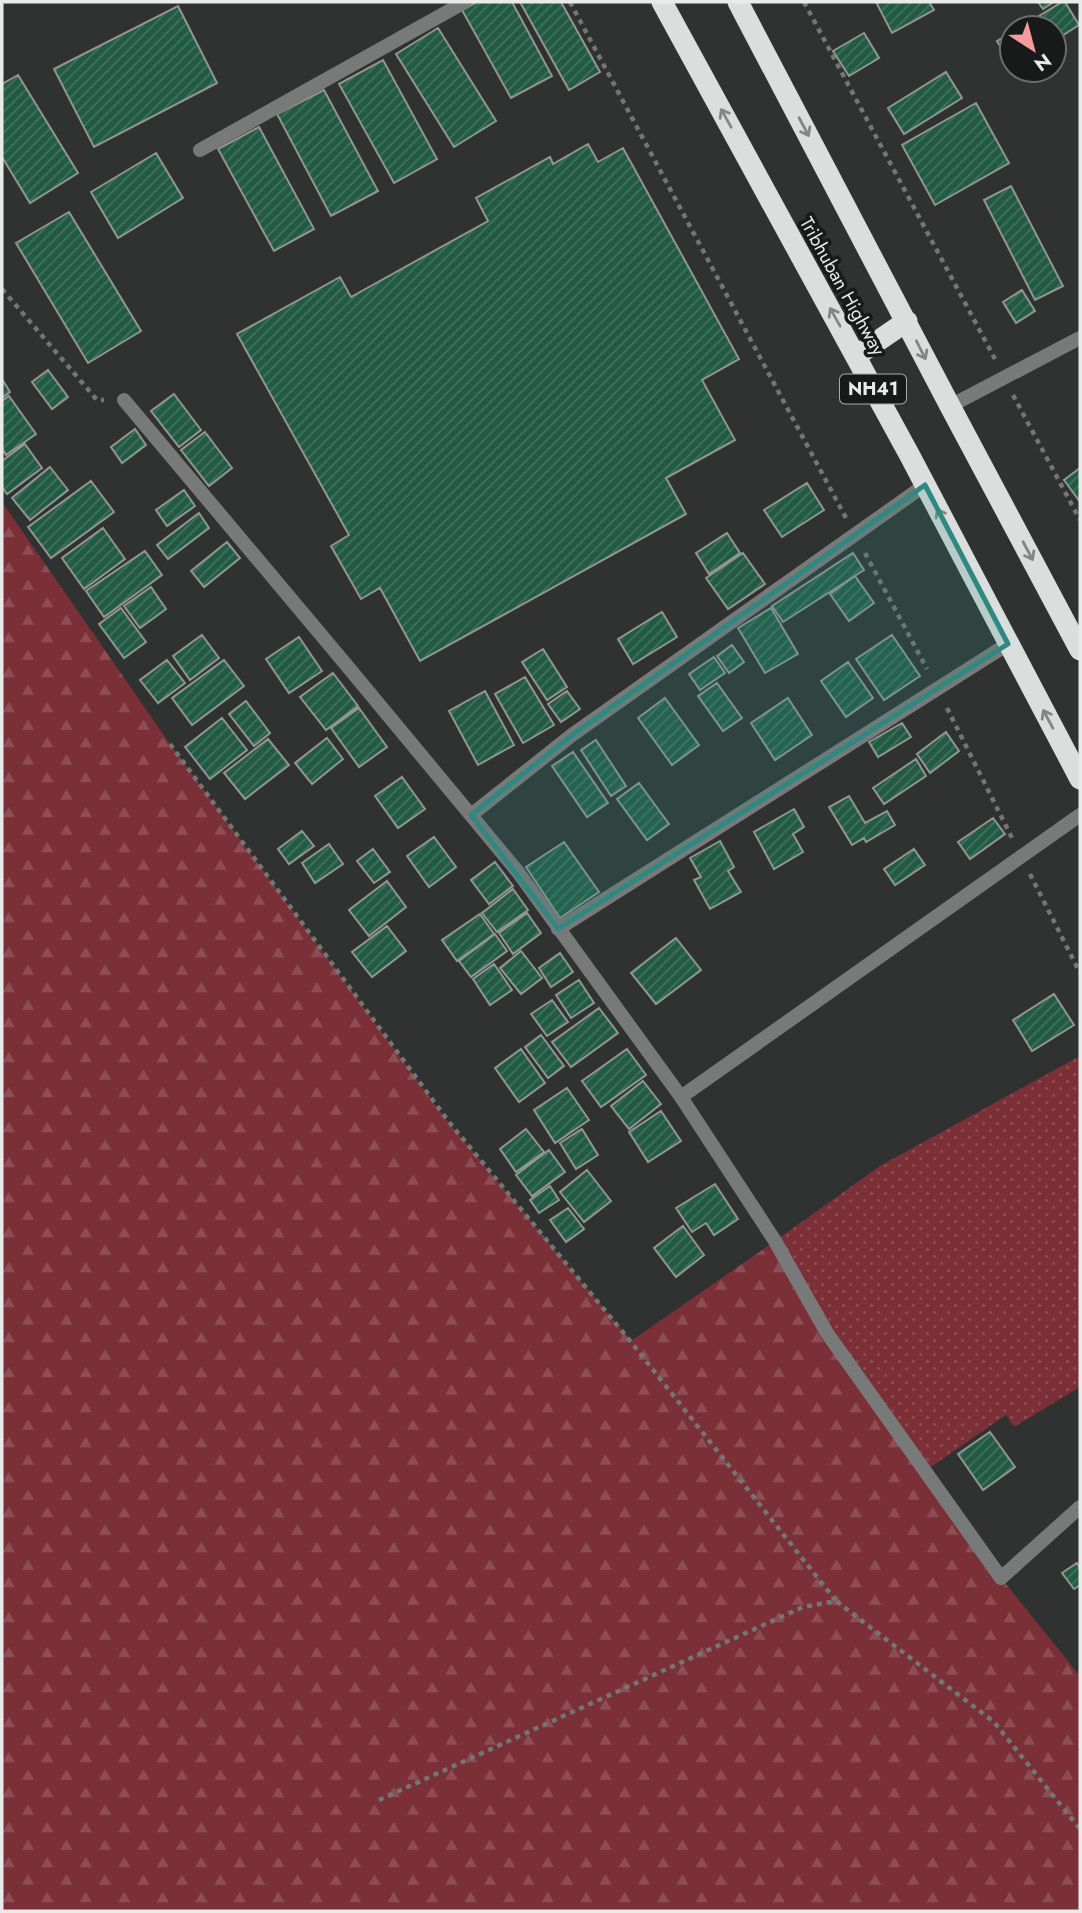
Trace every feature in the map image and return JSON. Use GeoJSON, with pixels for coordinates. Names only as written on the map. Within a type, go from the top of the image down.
{"type":"FeatureCollection","features":[{"type":"Feature","properties":{"kind":"highway","name":"Tribhuban Highway"},"geometry":{"type":"LineString","coordinates":[[662,2],[856,356],[1080,779]]}},
{"type":"Feature","properties":{"kind":"highway","name":"Tribhuban Highway"},"geometry":{"type":"LineString","coordinates":[[738,2],[1080,650]]}},
{"type":"Feature","properties":{"kind":"highway"},"geometry":{"type":"LineString","coordinates":[[856,356],[907,321]]}},
{"type":"Feature","properties":{"kind":"street"},"geometry":{"type":"LineString","coordinates":[[200,150],[465,2]]}},
{"type":"Feature","properties":{"kind":"street"},"geometry":{"type":"LineString","coordinates":[[950,406],[1080,338]]}},
{"type":"Feature","properties":{"kind":"street"},"geometry":{"type":"LineString","coordinates":[[124,400],[518,872],[681,1097],[775,1241],[827,1333],[1001,1578],[1080,1507]]}},
{"type":"Feature","properties":{"kind":"street"},"geometry":{"type":"LineString","coordinates":[[471,815],[572,735],[925,485]]}},
{"type":"Feature","properties":{"kind":"street"},"geometry":{"type":"LineString","coordinates":[[558,929],[1008,644]]}},
{"type":"Feature","properties":{"kind":"street"},"geometry":{"type":"LineString","coordinates":[[681,1097],[1080,815]]}},
{"type":"Feature","properties":{"kind":"path"},"geometry":{"type":"LineString","coordinates":[[570,2],[938,688],[1080,973]]}},
{"type":"Feature","properties":{"kind":"path"},"geometry":{"type":"LineString","coordinates":[[804,2],[1080,520]]}},
{"type":"Feature","properties":{"kind":"path"},"geometry":{"type":"LineString","coordinates":[[2,289],[97,400],[124,400]]}},
{"type":"Feature","properties":{"kind":"path"},"geometry":{"type":"LineString","coordinates":[[170,744],[449,1122],[631,1342],[836,1601],[994,1722],[1080,1829]]}},
{"type":"Feature","properties":{"kind":"path"},"geometry":{"type":"LineString","coordinates":[[379,1800],[803,1606],[836,1601]]}},
{"type":"Feature","properties":{"kind":"highlighted area"},"geometry":{"type":"Polygon","coordinates":[[[925,485],[1008,644],[558,929],[471,815],[572,735],[925,485]]]}},
{"type":"Feature","properties":{"kind":"green space"},"geometry":{"type":"Polygon","coordinates":[[[2,502],[170,744],[445,1118],[631,1341],[775,1241],[827,1333],[1001,1578],[1080,1676],[1080,1911],[2,1911],[2,502]]]}},
{"type":"Feature","properties":{"kind":"green space"},"geometry":{"type":"Polygon","coordinates":[[[1080,1056],[1080,1387],[1014,1427],[1006,1415],[925,1471],[775,1241],[880,1166],[1080,1056]]]}},
{"type":"Feature","properties":{"kind":"building"},"geometry":{"type":"Polygon","coordinates":[[[477,2],[512,2],[552,76],[511,98],[462,10],[477,2]]]}},
{"type":"Feature","properties":{"kind":"building"},"geometry":{"type":"Polygon","coordinates":[[[520,2],[561,2],[600,72],[569,90],[520,2]]]}},
{"type":"Feature","properties":{"kind":"building"},"geometry":{"type":"Polygon","coordinates":[[[876,2],[929,2],[934,10],[892,33],[876,2]]]}},
{"type":"Feature","properties":{"kind":"building"},"geometry":{"type":"Polygon","coordinates":[[[1038,2],[1054,2],[1043,9],[1038,2]]]}},
{"type":"Feature","properties":{"kind":"building"},"geometry":{"type":"Polygon","coordinates":[[[1065,2],[1079,25],[1068,32],[1068,14],[1042,14],[1065,2]]]}},
{"type":"Feature","properties":{"kind":"building"},"geometry":{"type":"Polygon","coordinates":[[[178,6],[217,83],[94,147],[54,69],[178,6]]]}},
{"type":"Feature","properties":{"kind":"building"},"geometry":{"type":"Polygon","coordinates":[[[438,28],[496,121],[454,147],[396,54],[438,28]]]}},
{"type":"Feature","properties":{"kind":"building"},"geometry":{"type":"Polygon","coordinates":[[[864,33],[879,58],[849,76],[833,51],[864,33]]]}},
{"type":"Feature","properties":{"kind":"building"},"geometry":{"type":"Polygon","coordinates":[[[383,60],[437,159],[394,183],[339,84],[383,60]]]}},
{"type":"Feature","properties":{"kind":"building"},"geometry":{"type":"Polygon","coordinates":[[[946,72],[962,98],[904,134],[888,108],[946,72]]]}},
{"type":"Feature","properties":{"kind":"building"},"geometry":{"type":"Polygon","coordinates":[[[18,75],[78,173],[30,203],[2,157],[2,84],[18,75]]]}},
{"type":"Feature","properties":{"kind":"building"},"geometry":{"type":"Polygon","coordinates":[[[324,90],[378,191],[331,216],[277,114],[324,90]]]}},
{"type":"Feature","properties":{"kind":"building"},"geometry":{"type":"Polygon","coordinates":[[[976,103],[1009,163],[935,205],[902,145],[976,103]]]}},
{"type":"Feature","properties":{"kind":"building"},"geometry":{"type":"Polygon","coordinates":[[[259,127],[314,229],[274,251],[218,149],[259,127]]]}},
{"type":"Feature","properties":{"kind":"building"},"geometry":{"type":"Polygon","coordinates":[[[588,144],[598,162],[623,148],[739,359],[702,380],[735,440],[666,478],[686,514],[420,661],[380,588],[361,599],[331,546],[349,535],[237,334],[340,277],[351,297],[488,221],[476,198],[550,157],[553,164],[588,144]]]}},
{"type":"Feature","properties":{"kind":"building"},"geometry":{"type":"Polygon","coordinates":[[[156,153],[183,198],[118,238],[91,192],[156,153]]]}},
{"type":"Feature","properties":{"kind":"building"},"geometry":{"type":"Polygon","coordinates":[[[1011,186],[1063,286],[1035,300],[984,200],[1011,186]]]}},
{"type":"Feature","properties":{"kind":"building"},"geometry":{"type":"Polygon","coordinates":[[[69,212],[141,331],[88,363],[16,243],[69,212]]]}},
{"type":"Feature","properties":{"kind":"building"},"geometry":{"type":"Polygon","coordinates":[[[1022,290],[1035,311],[1016,323],[1003,302],[1022,290]]]}},
{"type":"Feature","properties":{"kind":"building"},"geometry":{"type":"Polygon","coordinates":[[[48,370],[68,397],[52,409],[32,382],[48,370]]]}},
{"type":"Feature","properties":{"kind":"building"},"geometry":{"type":"Polygon","coordinates":[[[2,379],[10,392],[2,398],[2,379]]]}},
{"type":"Feature","properties":{"kind":"building"},"geometry":{"type":"Polygon","coordinates":[[[174,394],[201,430],[179,447],[151,411],[174,394]]]}},
{"type":"Feature","properties":{"kind":"building"},"geometry":{"type":"Polygon","coordinates":[[[9,396],[36,434],[6,455],[2,448],[2,401],[9,396]]]}},
{"type":"Feature","properties":{"kind":"building"},"geometry":{"type":"Polygon","coordinates":[[[135,429],[146,445],[122,463],[111,447],[135,429]]]}},
{"type":"Feature","properties":{"kind":"building"},"geometry":{"type":"Polygon","coordinates":[[[205,432],[232,468],[209,486],[181,450],[205,432]]]}},
{"type":"Feature","properties":{"kind":"building"},"geometry":{"type":"Polygon","coordinates":[[[25,444],[42,468],[7,494],[2,487],[2,461],[25,444]]]}},
{"type":"Feature","properties":{"kind":"building"},"geometry":{"type":"Polygon","coordinates":[[[50,467],[68,490],[30,520],[12,498],[50,467]]]}},
{"type":"Feature","properties":{"kind":"building"},"geometry":{"type":"Polygon","coordinates":[[[1080,468],[1080,502],[1064,480],[1080,468]]]}},
{"type":"Feature","properties":{"kind":"building"},"geometry":{"type":"Polygon","coordinates":[[[91,481],[114,512],[51,558],[28,527],[91,481]]]}},
{"type":"Feature","properties":{"kind":"building"},"geometry":{"type":"Polygon","coordinates":[[[807,483],[824,510],[782,537],[764,510],[807,483]]]}},
{"type":"Feature","properties":{"kind":"building"},"geometry":{"type":"Polygon","coordinates":[[[184,490],[195,506],[167,526],[156,510],[184,490]]]}},
{"type":"Feature","properties":{"kind":"building"},"geometry":{"type":"Polygon","coordinates":[[[199,513],[209,528],[168,559],[157,545],[199,513]]]}},
{"type":"Feature","properties":{"kind":"building"},"geometry":{"type":"Polygon","coordinates":[[[103,528],[125,559],[84,589],[62,558],[103,528]]]}},
{"type":"Feature","properties":{"kind":"building"},"geometry":{"type":"Polygon","coordinates":[[[727,533],[740,553],[709,574],[696,553],[727,533]]]}},
{"type":"Feature","properties":{"kind":"building"},"geometry":{"type":"Polygon","coordinates":[[[227,542],[240,558],[204,587],[191,571],[227,542]]]}},
{"type":"Feature","properties":{"kind":"building"},"geometry":{"type":"Polygon","coordinates":[[[145,551],[162,575],[104,617],[86,591],[145,551]]]}},
{"type":"Feature","properties":{"kind":"building"},"geometry":{"type":"Polygon","coordinates":[[[743,553],[765,584],[728,609],[706,578],[743,553]]]}},
{"type":"Feature","properties":{"kind":"building"},"geometry":{"type":"Polygon","coordinates":[[[853,553],[864,570],[783,622],[772,606],[853,553]]]}},
{"type":"Feature","properties":{"kind":"building"},"geometry":{"type":"Polygon","coordinates":[[[855,576],[874,603],[849,621],[830,594],[855,576]]]}},
{"type":"Feature","properties":{"kind":"building"},"geometry":{"type":"Polygon","coordinates":[[[151,587],[166,609],[140,628],[124,606],[151,587]]]}},
{"type":"Feature","properties":{"kind":"building"},"geometry":{"type":"Polygon","coordinates":[[[121,608],[146,642],[124,658],[99,624],[121,608]]]}},
{"type":"Feature","properties":{"kind":"building"},"geometry":{"type":"Polygon","coordinates":[[[771,608],[798,654],[765,673],[738,628],[771,608]]]}},
{"type":"Feature","properties":{"kind":"building"},"geometry":{"type":"Polygon","coordinates":[[[662,612],[677,637],[633,664],[618,639],[662,612]]]}},
{"type":"Feature","properties":{"kind":"building"},"geometry":{"type":"Polygon","coordinates":[[[202,635],[219,658],[190,680],[173,656],[202,635]]]}},
{"type":"Feature","properties":{"kind":"building"},"geometry":{"type":"Polygon","coordinates":[[[892,635],[920,676],[884,700],[856,659],[892,635]]]}},
{"type":"Feature","properties":{"kind":"building"},"geometry":{"type":"Polygon","coordinates":[[[299,637],[322,671],[289,693],[266,659],[299,637]]]}},
{"type":"Feature","properties":{"kind":"building"},"geometry":{"type":"Polygon","coordinates":[[[732,645],[744,662],[729,673],[717,656],[732,645]]]}},
{"type":"Feature","properties":{"kind":"building"},"geometry":{"type":"Polygon","coordinates":[[[543,649],[567,687],[547,700],[522,662],[543,649]]]}},
{"type":"Feature","properties":{"kind":"building"},"geometry":{"type":"Polygon","coordinates":[[[714,657],[725,673],[700,690],[689,674],[714,657]]]}},
{"type":"Feature","properties":{"kind":"building"},"geometry":{"type":"Polygon","coordinates":[[[167,660],[185,683],[158,703],[140,680],[167,660]]]}},
{"type":"Feature","properties":{"kind":"building"},"geometry":{"type":"Polygon","coordinates":[[[224,660],[244,686],[192,725],[172,698],[224,660]]]}},
{"type":"Feature","properties":{"kind":"building"},"geometry":{"type":"Polygon","coordinates":[[[848,662],[873,698],[846,717],[821,681],[848,662]]]}},
{"type":"Feature","properties":{"kind":"building"},"geometry":{"type":"Polygon","coordinates":[[[333,673],[358,706],[326,730],[300,697],[333,673]]]}},
{"type":"Feature","properties":{"kind":"building"},"geometry":{"type":"Polygon","coordinates":[[[525,677],[554,725],[523,743],[495,694],[525,677]]]}},
{"type":"Feature","properties":{"kind":"building"},"geometry":{"type":"Polygon","coordinates":[[[717,683],[742,718],[723,731],[698,696],[717,683]]]}},
{"type":"Feature","properties":{"kind":"building"},"geometry":{"type":"Polygon","coordinates":[[[485,691],[514,745],[478,765],[449,711],[485,691]]]}},
{"type":"Feature","properties":{"kind":"building"},"geometry":{"type":"Polygon","coordinates":[[[567,691],[580,709],[561,722],[548,704],[567,691]]]}},
{"type":"Feature","properties":{"kind":"building"},"geometry":{"type":"Polygon","coordinates":[[[665,698],[699,745],[672,765],[638,718],[665,698]]]}},
{"type":"Feature","properties":{"kind":"building"},"geometry":{"type":"Polygon","coordinates":[[[788,698],[812,735],[775,760],[751,723],[788,698]]]}},
{"type":"Feature","properties":{"kind":"building"},"geometry":{"type":"Polygon","coordinates":[[[246,701],[270,733],[254,746],[229,714],[246,701]]]}},
{"type":"Feature","properties":{"kind":"building"},"geometry":{"type":"Polygon","coordinates":[[[359,708],[387,747],[359,767],[331,728],[359,708]]]}},
{"type":"Feature","properties":{"kind":"building"},"geometry":{"type":"Polygon","coordinates":[[[222,718],[247,750],[210,779],[185,747],[222,718]]]}},
{"type":"Feature","properties":{"kind":"building"},"geometry":{"type":"Polygon","coordinates":[[[902,723],[911,737],[878,757],[869,742],[902,723]]]}},
{"type":"Feature","properties":{"kind":"building"},"geometry":{"type":"Polygon","coordinates":[[[946,732],[959,751],[930,773],[917,754],[946,732]]]}},
{"type":"Feature","properties":{"kind":"building"},"geometry":{"type":"Polygon","coordinates":[[[327,738],[343,759],[312,784],[295,763],[327,738]]]}},
{"type":"Feature","properties":{"kind":"building"},"geometry":{"type":"Polygon","coordinates":[[[268,739],[289,765],[245,799],[224,773],[268,739]]]}},
{"type":"Feature","properties":{"kind":"building"},"geometry":{"type":"Polygon","coordinates":[[[596,740],[626,786],[611,796],[581,750],[596,740]]]}},
{"type":"Feature","properties":{"kind":"building"},"geometry":{"type":"Polygon","coordinates":[[[573,752],[608,803],[587,817],[552,766],[573,752]]]}},
{"type":"Feature","properties":{"kind":"building"},"geometry":{"type":"Polygon","coordinates":[[[916,759],[926,776],[884,804],[873,788],[916,759]]]}},
{"type":"Feature","properties":{"kind":"building"},"geometry":{"type":"Polygon","coordinates":[[[402,777],[425,809],[398,828],[375,796],[402,777]]]}},
{"type":"Feature","properties":{"kind":"building"},"geometry":{"type":"Polygon","coordinates":[[[639,783],[669,824],[647,840],[617,799],[639,783]]]}},
{"type":"Feature","properties":{"kind":"building"},"geometry":{"type":"Polygon","coordinates":[[[849,796],[865,823],[887,811],[895,825],[866,842],[864,838],[852,845],[829,807],[849,796]]]}},
{"type":"Feature","properties":{"kind":"building"},"geometry":{"type":"Polygon","coordinates":[[[794,809],[804,827],[793,834],[803,852],[774,869],[754,832],[794,809]]]}},
{"type":"Feature","properties":{"kind":"building"},"geometry":{"type":"Polygon","coordinates":[[[993,818],[1005,834],[970,859],[958,842],[993,818]]]}},
{"type":"Feature","properties":{"kind":"building"},"geometry":{"type":"Polygon","coordinates":[[[302,831],[314,846],[289,864],[278,849],[302,831]]]}},
{"type":"Feature","properties":{"kind":"building"},"geometry":{"type":"Polygon","coordinates":[[[434,837],[456,867],[429,887],[407,856],[434,837]]]}},
{"type":"Feature","properties":{"kind":"building"},"geometry":{"type":"Polygon","coordinates":[[[720,841],[734,867],[728,871],[741,892],[710,909],[694,880],[701,877],[690,858],[720,841]]]}},
{"type":"Feature","properties":{"kind":"building"},"geometry":{"type":"Polygon","coordinates":[[[564,842],[599,892],[560,918],[526,867],[564,842]]]}},
{"type":"Feature","properties":{"kind":"building"},"geometry":{"type":"Polygon","coordinates":[[[329,844],[343,864],[315,883],[302,863],[329,844]]]}},
{"type":"Feature","properties":{"kind":"building"},"geometry":{"type":"Polygon","coordinates":[[[373,849],[390,872],[374,883],[357,861],[373,849]]]}},
{"type":"Feature","properties":{"kind":"building"},"geometry":{"type":"Polygon","coordinates":[[[914,849],[925,865],[895,885],[884,869],[914,849]]]}},
{"type":"Feature","properties":{"kind":"building"},"geometry":{"type":"Polygon","coordinates":[[[495,862],[513,886],[489,904],[471,880],[495,862]]]}},
{"type":"Feature","properties":{"kind":"building"},"geometry":{"type":"Polygon","coordinates":[[[387,881],[406,907],[369,936],[349,910],[387,881]]]}},
{"type":"Feature","properties":{"kind":"building"},"geometry":{"type":"Polygon","coordinates":[[[513,889],[528,910],[497,932],[482,913],[513,889]]]}},
{"type":"Feature","properties":{"kind":"building"},"geometry":{"type":"Polygon","coordinates":[[[527,913],[541,933],[513,954],[499,933],[527,913]]]}},
{"type":"Feature","properties":{"kind":"building"},"geometry":{"type":"Polygon","coordinates":[[[480,914],[494,934],[457,961],[442,940],[480,914]]]}},
{"type":"Feature","properties":{"kind":"building"},"geometry":{"type":"Polygon","coordinates":[[[387,926],[406,951],[372,977],[352,952],[387,926]]]}},
{"type":"Feature","properties":{"kind":"building"},"geometry":{"type":"Polygon","coordinates":[[[495,934],[507,951],[471,977],[459,961],[495,934]]]}},
{"type":"Feature","properties":{"kind":"building"},"geometry":{"type":"Polygon","coordinates":[[[676,938],[701,970],[656,1004],[631,973],[676,938]]]}},
{"type":"Feature","properties":{"kind":"building"},"geometry":{"type":"Polygon","coordinates":[[[521,951],[542,978],[521,994],[500,968],[521,951]]]}},
{"type":"Feature","properties":{"kind":"building"},"geometry":{"type":"Polygon","coordinates":[[[560,953],[573,972],[551,987],[539,968],[560,953]]]}},
{"type":"Feature","properties":{"kind":"building"},"geometry":{"type":"Polygon","coordinates":[[[494,964],[512,990],[490,1005],[473,979],[494,964]]]}},
{"type":"Feature","properties":{"kind":"building"},"geometry":{"type":"Polygon","coordinates":[[[579,980],[594,1003],[571,1018],[556,995],[579,980]]]}},
{"type":"Feature","properties":{"kind":"building"},"geometry":{"type":"Polygon","coordinates":[[[1054,994],[1074,1025],[1032,1051],[1013,1020],[1054,994]]]}},
{"type":"Feature","properties":{"kind":"building"},"geometry":{"type":"Polygon","coordinates":[[[552,1000],[568,1022],[547,1036],[531,1014],[552,1000]]]}},
{"type":"Feature","properties":{"kind":"building"},"geometry":{"type":"Polygon","coordinates":[[[599,1008],[618,1033],[571,1067],[552,1042],[599,1008]]]}},
{"type":"Feature","properties":{"kind":"building"},"geometry":{"type":"Polygon","coordinates":[[[541,1035],[564,1066],[548,1078],[525,1047],[541,1035]]]}},
{"type":"Feature","properties":{"kind":"building"},"geometry":{"type":"Polygon","coordinates":[[[521,1049],[545,1083],[519,1102],[495,1068],[521,1049]]]}},
{"type":"Feature","properties":{"kind":"building"},"geometry":{"type":"Polygon","coordinates":[[[627,1049],[646,1075],[601,1107],[582,1081],[627,1049]]]}},
{"type":"Feature","properties":{"kind":"building"},"geometry":{"type":"Polygon","coordinates":[[[643,1081],[661,1104],[629,1129],[611,1106],[643,1081]]]}},
{"type":"Feature","properties":{"kind":"building"},"geometry":{"type":"Polygon","coordinates":[[[567,1088],[589,1120],[555,1143],[534,1110],[567,1088]]]}},
{"type":"Feature","properties":{"kind":"building"},"geometry":{"type":"Polygon","coordinates":[[[661,1111],[681,1141],[648,1162],[629,1132],[661,1111]]]}},
{"type":"Feature","properties":{"kind":"building"},"geometry":{"type":"Polygon","coordinates":[[[526,1129],[544,1152],[516,1172],[500,1149],[526,1129]]]}},
{"type":"Feature","properties":{"kind":"building"},"geometry":{"type":"Polygon","coordinates":[[[582,1129],[598,1155],[576,1169],[560,1143],[582,1129]]]}},
{"type":"Feature","properties":{"kind":"building"},"geometry":{"type":"Polygon","coordinates":[[[549,1150],[565,1172],[532,1196],[516,1175],[549,1150]]]}},
{"type":"Feature","properties":{"kind":"building"},"geometry":{"type":"Polygon","coordinates":[[[587,1170],[611,1201],[584,1222],[560,1192],[587,1170]]]}},
{"type":"Feature","properties":{"kind":"building"},"geometry":{"type":"Polygon","coordinates":[[[715,1184],[738,1219],[714,1235],[706,1223],[692,1232],[676,1208],[715,1184]]]}},
{"type":"Feature","properties":{"kind":"building"},"geometry":{"type":"Polygon","coordinates":[[[550,1186],[559,1200],[539,1213],[530,1200],[550,1186]]]}},
{"type":"Feature","properties":{"kind":"building"},"geometry":{"type":"Polygon","coordinates":[[[568,1208],[584,1229],[566,1242],[550,1220],[568,1208]]]}},
{"type":"Feature","properties":{"kind":"building"},"geometry":{"type":"Polygon","coordinates":[[[683,1226],[704,1255],[676,1277],[654,1248],[683,1226]]]}},
{"type":"Feature","properties":{"kind":"building"},"geometry":{"type":"Polygon","coordinates":[[[990,1432],[1015,1467],[983,1490],[958,1454],[990,1432]]]}},
{"type":"Feature","properties":{"kind":"building"},"geometry":{"type":"Polygon","coordinates":[[[1077,1563],[1080,1568],[1080,1585],[1074,1589],[1062,1573],[1077,1563]]]}}]}
